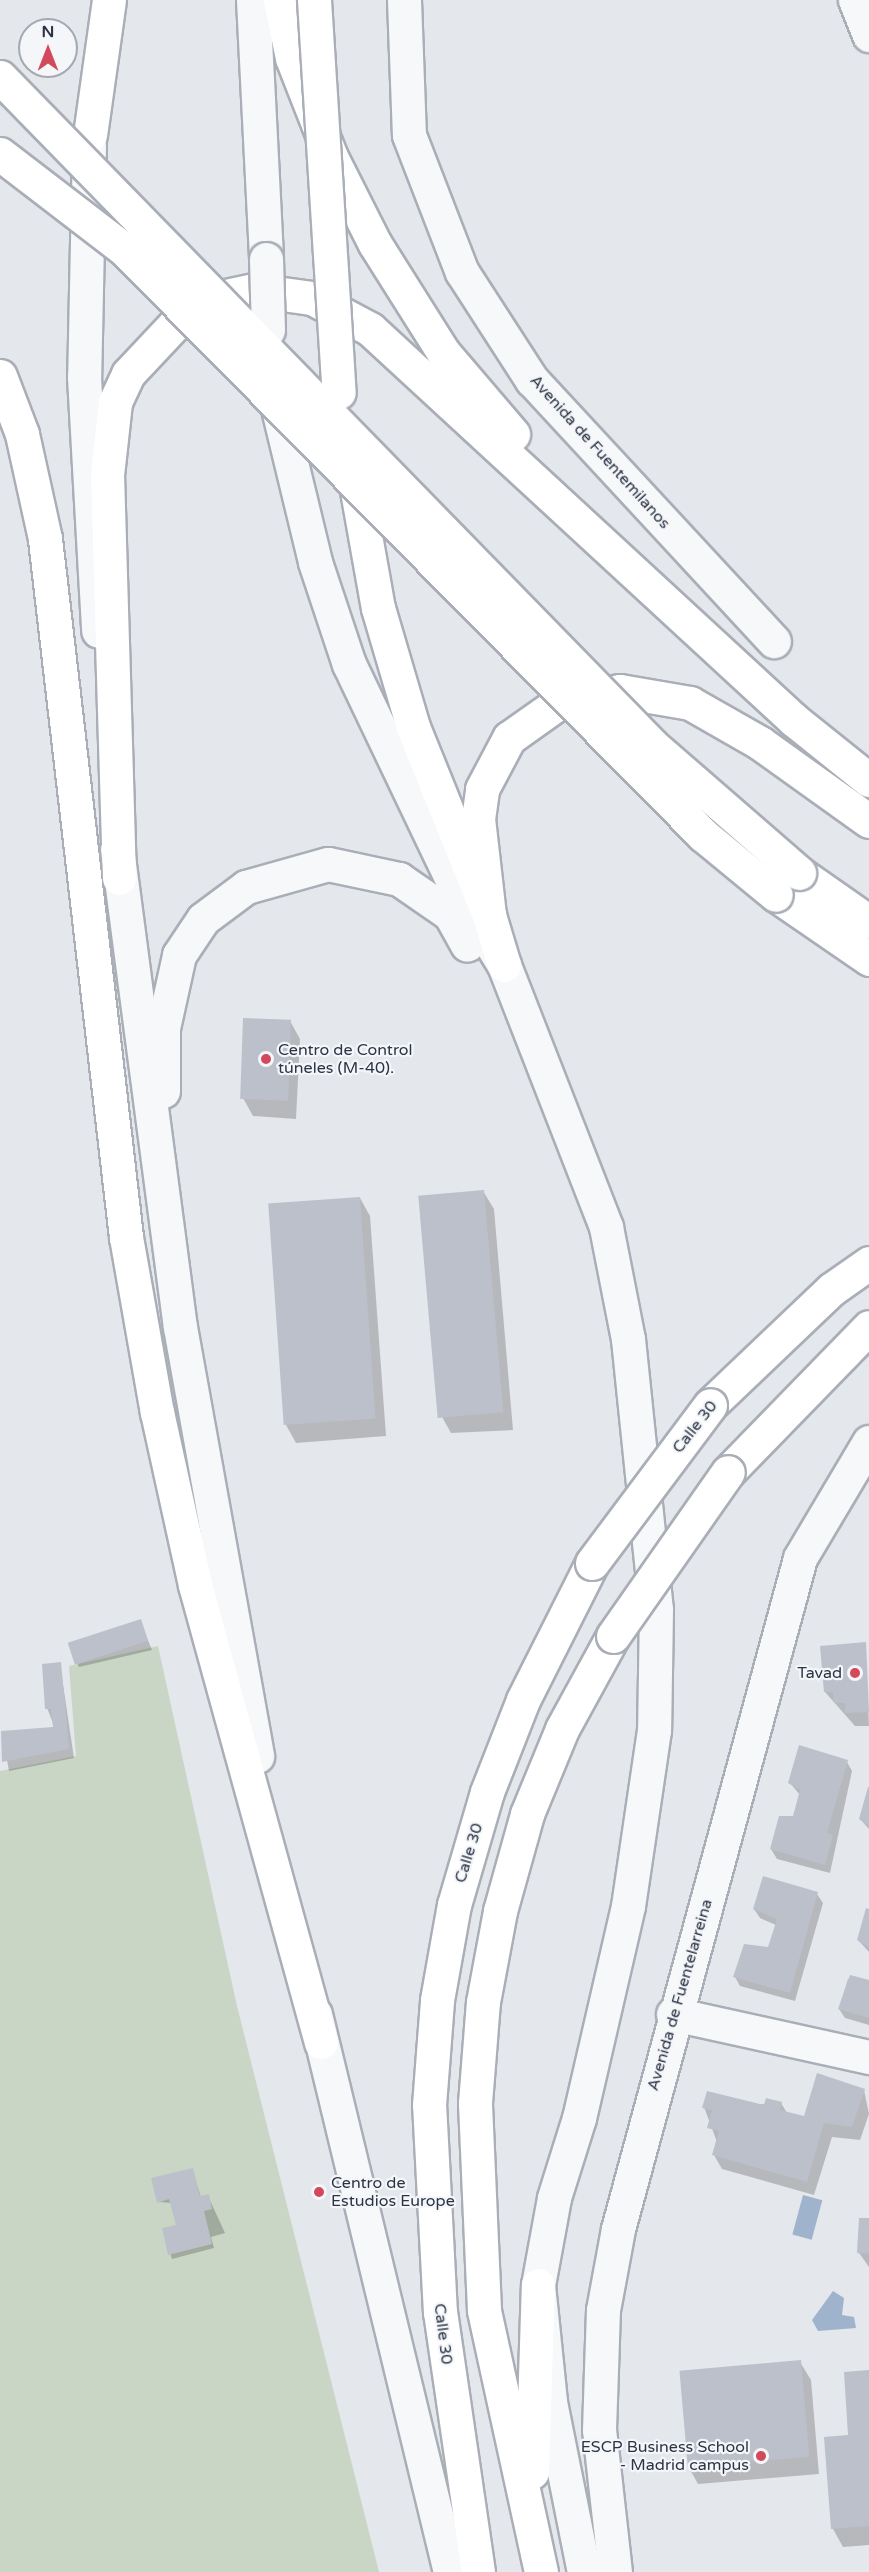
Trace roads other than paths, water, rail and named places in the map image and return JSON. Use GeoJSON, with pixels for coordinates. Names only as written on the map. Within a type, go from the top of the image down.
{"type":"FeatureCollection","features":[{"type":"Feature","properties":{"kind":"main road"},"geometry":{"type":"LineString","coordinates":[[90,135],[109,0]]}},
{"type":"Feature","properties":{"kind":"main road"},"geometry":{"type":"LineString","coordinates":[[279,0],[292,58],[331,157],[375,244],[442,352],[657,589]]}},
{"type":"Feature","properties":{"kind":"main road"},"geometry":{"type":"LineString","coordinates":[[314,0],[339,392],[378,608],[413,727],[489,915],[504,964]]}},
{"type":"Feature","properties":{"kind":"main road"},"geometry":{"type":"LineString","coordinates":[[0,77],[787,884],[869,959]]}},
{"type":"Feature","properties":{"kind":"main road"},"geometry":{"type":"LineString","coordinates":[[0,154],[124,249],[703,835],[787,884],[869,922]]}},
{"type":"Feature","properties":{"kind":"main road"},"geometry":{"type":"LineString","coordinates":[[120,878],[109,438],[115,402],[128,374],[151,346],[200,307],[254,290],[303,296],[342,310],[399,352],[657,589],[794,720],[869,780]]}},
{"type":"Feature","properties":{"kind":"main road"},"geometry":{"type":"LineString","coordinates":[[0,376],[22,434],[45,539],[126,1237],[157,1412],[195,1585],[321,2042]]}},
{"type":"Feature","properties":{"kind":"main road"},"geometry":{"type":"LineString","coordinates":[[489,915],[478,819],[482,789],[488,770],[523,725],[557,704],[586,695],[642,692],[690,703],[760,743],[869,821]]}},
{"type":"Feature","properties":{"kind":"main road","name":"Calle 30"},"geometry":{"type":"LineString","coordinates":[[478,2572],[440,2313],[429,2105],[436,2000],[454,1905],[487,1792],[523,1700],[592,1563],[710,1405],[832,1289],[869,1263]]}},
{"type":"Feature","properties":{"kind":"main road"},"geometry":{"type":"LineString","coordinates":[[541,2572],[531,2516],[484,2310],[475,2103],[483,2002],[500,1911],[527,1814],[562,1729],[613,1636],[729,1472],[869,1326]]}},
{"type":"Feature","properties":{"kind":"main road"},"geometry":{"type":"LineString","coordinates":[[531,2516],[538,2285]]}},
{"type":"Feature","properties":{"kind":"street"},"geometry":{"type":"LineString","coordinates":[[96,0],[84,265],[87,494],[120,878],[163,1206],[249,1721],[321,2042],[450,2572]]}},
{"type":"Feature","properties":{"kind":"street"},"geometry":{"type":"LineString","coordinates":[[253,0],[273,396],[291,470],[349,664],[454,884],[504,964],[608,1239],[642,1440],[656,1609],[647,1797],[628,1906],[579,2118],[554,2198],[538,2285],[559,2451],[585,2572]]}},
{"type":"Feature","properties":{"kind":"street","name":"Avenida de Fuentemilanos"},"geometry":{"type":"LineString","coordinates":[[404,0],[410,135],[462,272],[532,380],[774,641]]}},
{"type":"Feature","properties":{"kind":"street"},"geometry":{"type":"LineString","coordinates":[[855,0],[869,35]]}},
{"type":"Feature","properties":{"kind":"street"},"geometry":{"type":"LineString","coordinates":[[163,1206],[163,1028],[179,955],[203,919],[246,887],[286,873],[328,864],[399,879],[450,914],[551,1092]]}},
{"type":"Feature","properties":{"kind":"street","name":"Avenida de Fuentelarreina"},"geometry":{"type":"LineString","coordinates":[[615,2572],[598,2430],[603,2310],[618,2229],[673,2014],[800,1558],[869,1442]]}},
{"type":"Feature","properties":{"kind":"street"},"geometry":{"type":"LineString","coordinates":[[673,2014],[869,2056]]}},
{"type":"Feature","properties":{"kind":"street"},"geometry":{"type":"LineString","coordinates":[[559,2451],[606,2572]]}},
{"type":"Feature","properties":{"kind":"water"},"geometry":{"type":"Polygon","coordinates":[[[803,2195],[822,2200],[812,2240],[792,2235],[803,2195]]]}},
{"type":"Feature","properties":{"kind":"water"},"geometry":{"type":"Polygon","coordinates":[[[833,2291],[844,2298],[842,2315],[854,2317],[856,2328],[818,2331],[812,2320],[833,2291]]]}},
{"type":"Feature","properties":{"kind":"place","name":"Centro de Control túneles (M-40)."},"geometry":{"type":"Point","coordinates":[266,1059]}},
{"type":"Feature","properties":{"kind":"place","name":"Tavad"},"geometry":{"type":"Point","coordinates":[855,1673]}},
{"type":"Feature","properties":{"kind":"place","name":"Centro de Estudios Europe"},"geometry":{"type":"Point","coordinates":[319,2192]}},
{"type":"Feature","properties":{"kind":"place","name":"ESCP Business School - Madrid campus"},"geometry":{"type":"Point","coordinates":[761,2456]}}]}
